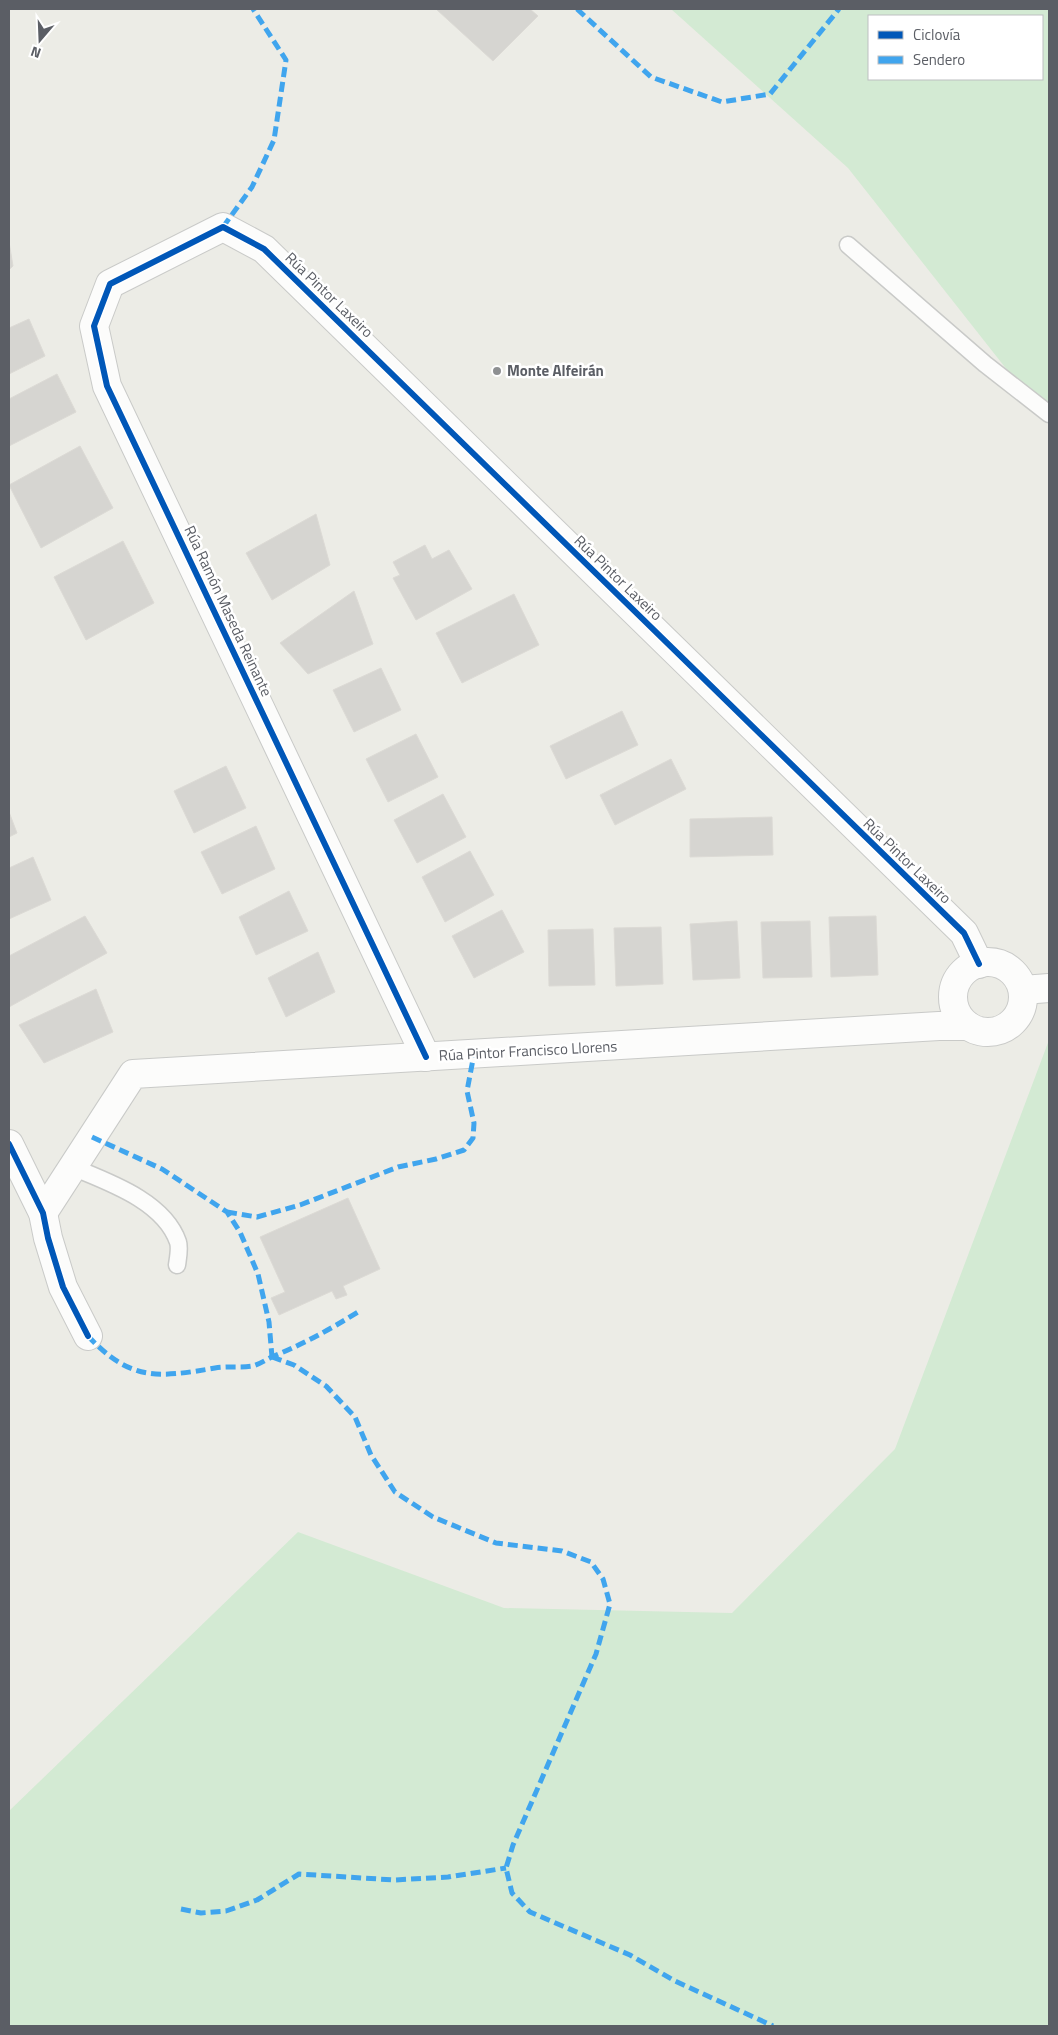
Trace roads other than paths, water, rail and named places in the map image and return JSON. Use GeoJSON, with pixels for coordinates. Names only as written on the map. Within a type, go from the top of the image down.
{"type":"FeatureCollection","features":[{"type":"Feature","properties":{"kind":"street","name":"Rúa Pintor Laxeiro"},"geometry":{"type":"LineString","coordinates":[[223,227],[264,249],[964,933],[979,964]]}},
{"type":"Feature","properties":{"kind":"street","name":"Rúa Ramón Maseda Reinante"},"geometry":{"type":"LineString","coordinates":[[223,227],[110,284],[94,326],[107,386],[426,1057]]}},
{"type":"Feature","properties":{"kind":"street"},"geometry":{"type":"LineString","coordinates":[[988,962],[1006,968],[1020,981],[1036,989],[1008,1026],[988,1032],[968,1026],[956,1011],[954,991],[962,974],[979,964],[988,962]]}},
{"type":"Feature","properties":{"kind":"street","name":"Rúa Pintor Francisco Llorens"},"geometry":{"type":"LineString","coordinates":[[43,1213],[133,1074],[939,1026],[968,1026]]}},
{"type":"Feature","properties":{"kind":"street"},"geometry":{"type":"LineString","coordinates":[[9,1144],[43,1213],[48,1238],[63,1287],[88,1336]]}},
{"type":"Feature","properties":{"kind":"lane"},"geometry":{"type":"LineString","coordinates":[[848,245],[985,364],[1049,414]]}},
{"type":"Feature","properties":{"kind":"lane"},"geometry":{"type":"LineString","coordinates":[[72,1167],[125,1190],[164,1217],[179,1243],[177,1265]]}},
{"type":"Feature","properties":{"kind":"place","name":"Monte Alfeirán"},"geometry":{"type":"Point","coordinates":[497,371]}}]}
